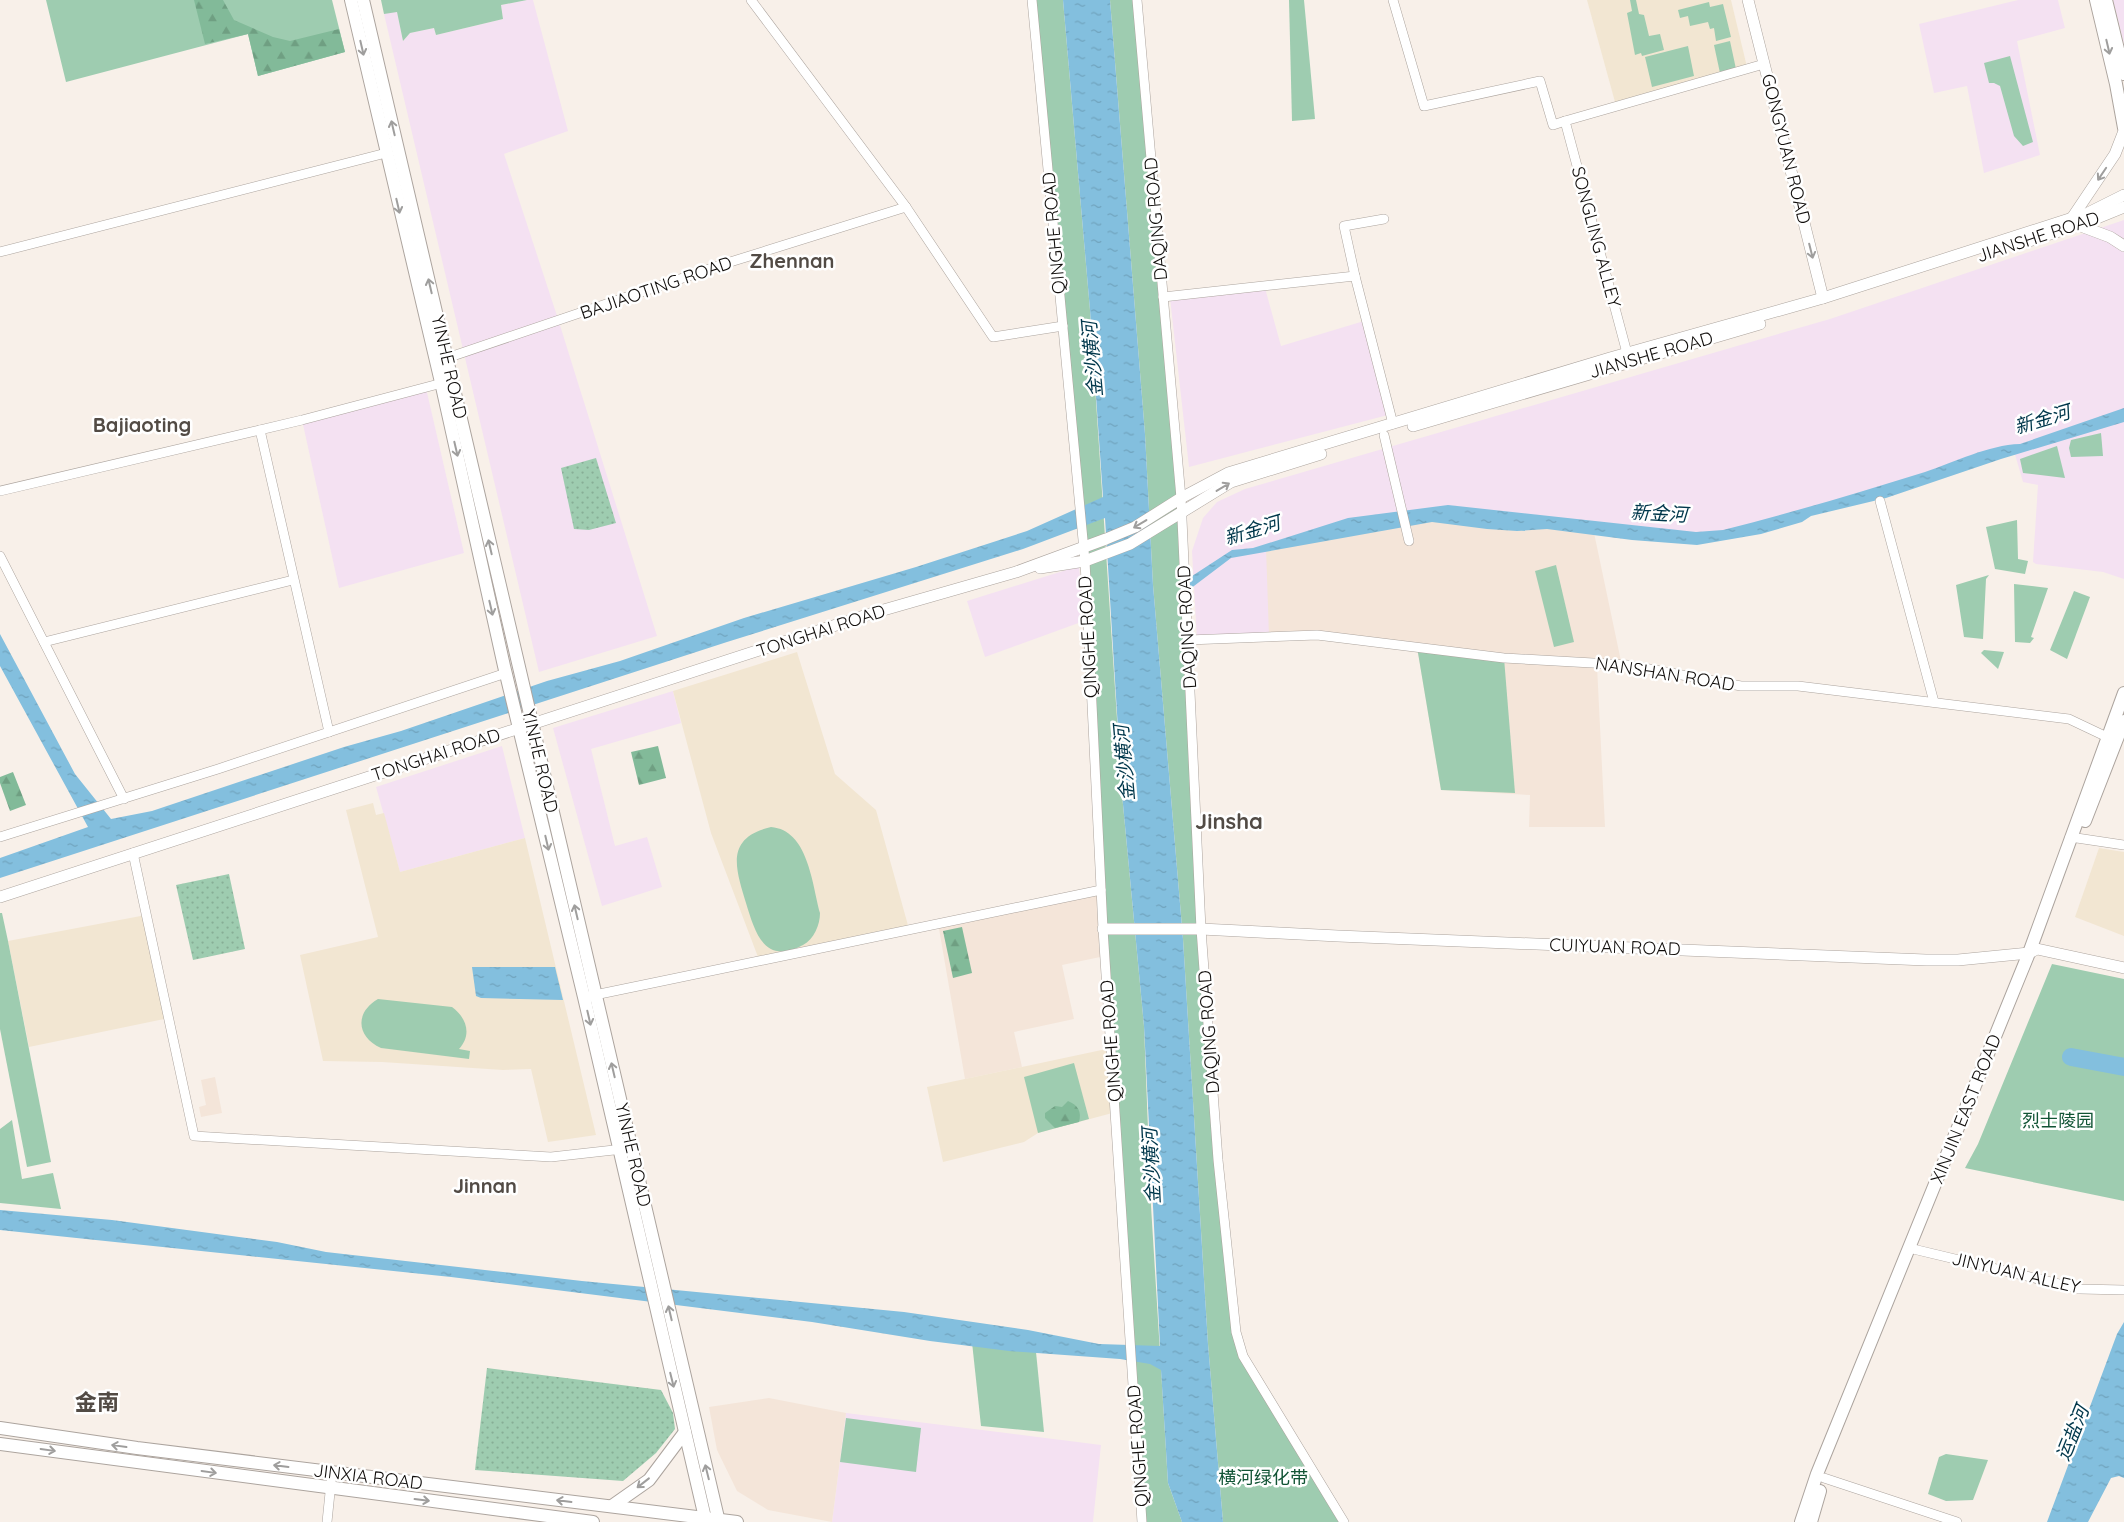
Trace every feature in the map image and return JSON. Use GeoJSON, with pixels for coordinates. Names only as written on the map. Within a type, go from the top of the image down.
{"type":"FeatureCollection","features":[{"type":"Feature","properties":{"kind":"main road","name":"YINHE ROAD"},"geometry":{"type":"LineString","coordinates":[[351,0],[386,153],[441,360]]}},
{"type":"Feature","properties":{"kind":"main road","name":"YINHE ROAD"},"geometry":{"type":"LineString","coordinates":[[363,0],[446,382],[505,669],[525,726],[712,1520]]}},
{"type":"Feature","properties":{"kind":"main road"},"geometry":{"type":"LineString","coordinates":[[2096,0],[2116,84],[2124,129]]}},
{"type":"Feature","properties":{"kind":"main road"},"geometry":{"type":"LineString","coordinates":[[2106,0],[2124,74]]}},
{"type":"Feature","properties":{"kind":"main road","name":"YINHE ROAD"},"geometry":{"type":"LineString","coordinates":[[446,382],[517,662],[525,726]]}},
{"type":"Feature","properties":{"kind":"main road","name":"XINJIN EAST ROAD"},"geometry":{"type":"LineString","coordinates":[[1811,1522],[1824,1478],[1913,1249],[2033,951],[2124,692]]}},
{"type":"Feature","properties":{"kind":"main road","name":"XINJIN EAST ROAD"},"geometry":{"type":"LineString","coordinates":[[2074,838],[2124,721]]}},
{"type":"Feature","properties":{"kind":"main road","name":"YINHE ROAD"},"geometry":{"type":"LineString","coordinates":[[625,1149],[685,1432],[712,1520]]}},
{"type":"Feature","properties":{"kind":"main road","name":"XINJIN EAST ROAD"},"geometry":{"type":"LineString","coordinates":[[1801,1522],[1817,1474],[1913,1249]]}},
{"type":"Feature","properties":{"kind":"main road","name":"JINXIA ROAD"},"geometry":{"type":"LineString","coordinates":[[0,1428],[332,1473],[737,1522]]}},
{"type":"Feature","properties":{"kind":"main road"},"geometry":{"type":"LineString","coordinates":[[612,1506],[649,1480],[685,1432]]}},
{"type":"Feature","properties":{"kind":"main road","name":"JINXIA ROAD"},"geometry":{"type":"LineString","coordinates":[[0,1444],[593,1522]]}},
{"type":"Feature","properties":{"kind":"street"},"geometry":{"type":"LineString","coordinates":[[751,0],[906,207],[993,338],[1062,326]]}},
{"type":"Feature","properties":{"kind":"street","name":"QINGHE ROAD"},"geometry":{"type":"LineString","coordinates":[[1032,0],[1083,546],[1101,890],[1142,1522]]}},
{"type":"Feature","properties":{"kind":"street","name":"DAQING ROAD"},"geometry":{"type":"LineString","coordinates":[[1137,0],[1181,498],[1202,929],[1218,1160],[1236,1332],[1243,1356],[1344,1522]]}},
{"type":"Feature","properties":{"kind":"street"},"geometry":{"type":"LineString","coordinates":[[1393,0],[1424,106],[1540,81],[1552,125],[1764,64]]}},
{"type":"Feature","properties":{"kind":"street","name":"GONGYUAN ROAD"},"geometry":{"type":"LineString","coordinates":[[1748,0],[1823,298]]}},
{"type":"Feature","properties":{"kind":"street","name":"SONGLING ALLEY"},"geometry":{"type":"LineString","coordinates":[[1565,121],[1627,353]]}},
{"type":"Feature","properties":{"kind":"street"},"geometry":{"type":"LineString","coordinates":[[2124,129],[2115,154],[2075,222],[2110,237],[2124,246]]}},
{"type":"Feature","properties":{"kind":"street"},"geometry":{"type":"LineString","coordinates":[[0,252],[386,153]]}},
{"type":"Feature","properties":{"kind":"street","name":"JIANSHE ROAD"},"geometry":{"type":"LineString","coordinates":[[1084,560],[1130,544],[1159,528],[1231,482],[1612,366],[1828,304],[2075,222],[2088,213],[2124,195]]}},
{"type":"Feature","properties":{"kind":"street","name":"BAJIAOTING ROAD"},"geometry":{"type":"LineString","coordinates":[[441,360],[727,263],[906,207]]}},
{"type":"Feature","properties":{"kind":"street","name":"JIANSHE ROAD"},"geometry":{"type":"LineString","coordinates":[[1083,546],[1135,527],[1181,498],[1228,473],[1627,353],[1823,298],[2124,207]]}},
{"type":"Feature","properties":{"kind":"street"},"geometry":{"type":"LineString","coordinates":[[1384,219],[1344,226],[1393,424]]}},
{"type":"Feature","properties":{"kind":"street"},"geometry":{"type":"LineString","coordinates":[[1163,297],[1355,276]]}},
{"type":"Feature","properties":{"kind":"street"},"geometry":{"type":"LineString","coordinates":[[0,492],[260,430],[446,382]]}},
{"type":"Feature","properties":{"kind":"street"},"geometry":{"type":"LineString","coordinates":[[260,430],[329,732]]}},
{"type":"Feature","properties":{"kind":"street"},"geometry":{"type":"LineString","coordinates":[[1384,435],[1409,541]]}},
{"type":"Feature","properties":{"kind":"street"},"geometry":{"type":"LineString","coordinates":[[1880,501],[1934,702]]}},
{"type":"Feature","properties":{"kind":"street","name":"TONGHAI ROAD"},"geometry":{"type":"LineString","coordinates":[[0,897],[873,613],[1016,572],[1083,546]]}},
{"type":"Feature","properties":{"kind":"street"},"geometry":{"type":"LineString","coordinates":[[0,556],[124,799]]}},
{"type":"Feature","properties":{"kind":"street","name":"TONGHAI ROAD"},"geometry":{"type":"LineString","coordinates":[[1016,572],[1084,560]]}},
{"type":"Feature","properties":{"kind":"street"},"geometry":{"type":"LineString","coordinates":[[44,642],[293,580]]}},
{"type":"Feature","properties":{"kind":"street","name":"NANSHAN ROAD"},"geometry":{"type":"LineString","coordinates":[[1188,640],[1317,635],[1504,658],[1628,665],[1741,686],[1798,686],[2069,719],[2107,737]]}},
{"type":"Feature","properties":{"kind":"street"},"geometry":{"type":"LineString","coordinates":[[0,837],[329,732],[505,669]]}},
{"type":"Feature","properties":{"kind":"street"},"geometry":{"type":"LineString","coordinates":[[2074,838],[2124,845]]}},
{"type":"Feature","properties":{"kind":"street"},"geometry":{"type":"LineString","coordinates":[[133,853],[194,1136],[551,1157],[625,1149]]}},
{"type":"Feature","properties":{"kind":"street"},"geometry":{"type":"LineString","coordinates":[[590,996],[1101,890]]}},
{"type":"Feature","properties":{"kind":"street","name":"CUIYUAN ROAD"},"geometry":{"type":"LineString","coordinates":[[1104,929],[1202,929],[1926,960],[1958,960],[2033,951],[2124,968]]}},
{"type":"Feature","properties":{"kind":"street","name":"JINYUAN ALLEY"},"geometry":{"type":"LineString","coordinates":[[1913,1249],[2080,1289],[2124,1290]]}},
{"type":"Feature","properties":{"kind":"street"},"geometry":{"type":"LineString","coordinates":[[327,1522],[332,1473]]}},
{"type":"Feature","properties":{"kind":"street"},"geometry":{"type":"LineString","coordinates":[[1824,1478],[1957,1522]]}},
{"type":"Feature","properties":{"kind":"shaded area"},"geometry":{"type":"Polygon","coordinates":[[[533,0],[568,131],[504,154],[559,322],[657,636],[539,672],[384,14],[397,11],[403,41],[410,33],[434,28],[436,35],[503,19],[501,5],[533,0]]]}},
{"type":"Feature","properties":{"kind":"shaded area"},"geometry":{"type":"Polygon","coordinates":[[[1587,0],[1731,0],[1747,67],[1615,102],[1587,0]]]}},
{"type":"Feature","properties":{"kind":"shaded area"},"geometry":{"type":"Polygon","coordinates":[[[2018,0],[2058,0],[2065,28],[2017,41],[2040,155],[1984,173],[1967,86],[1934,93],[1919,24],[2018,0]]]}},
{"type":"Feature","properties":{"kind":"shaded area"},"geometry":{"type":"Polygon","coordinates":[[[2113,0],[2124,0],[2124,44],[2113,0]]]}},
{"type":"Feature","properties":{"kind":"shaded area"},"geometry":{"type":"Polygon","coordinates":[[[2124,220],[2124,579],[2103,572],[2036,564],[2033,562],[2038,485],[2023,482],[2014,451],[1721,537],[1528,518],[1269,637],[1197,640],[1192,551],[1203,518],[1217,502],[1245,489],[1830,319],[2124,220]]]}},
{"type":"Feature","properties":{"kind":"shaded area"},"geometry":{"type":"Polygon","coordinates":[[[1265,288],[1281,346],[1364,321],[1388,415],[1189,467],[1170,298],[1265,288]]]}},
{"type":"Feature","properties":{"kind":"shaded area"},"geometry":{"type":"Polygon","coordinates":[[[426,388],[464,553],[339,588],[302,420],[426,388]]]}},
{"type":"Feature","properties":{"kind":"shaded area"},"geometry":{"type":"Polygon","coordinates":[[[1459,513],[1593,528],[1622,666],[1597,666],[1605,827],[1529,827],[1530,795],[1441,790],[1417,647],[1317,635],[1269,637],[1266,547],[1459,513]]]}},
{"type":"Feature","properties":{"kind":"shaded area"},"geometry":{"type":"Polygon","coordinates":[[[1079,566],[1084,621],[985,657],[967,601],[1079,566]]]}},
{"type":"Feature","properties":{"kind":"shaded area"},"geometry":{"type":"Polygon","coordinates":[[[797,652],[835,774],[876,810],[909,929],[758,957],[711,833],[673,691],[797,652]]]}},
{"type":"Feature","properties":{"kind":"shaded area"},"geometry":{"type":"Polygon","coordinates":[[[673,691],[681,723],[591,749],[615,846],[647,837],[662,887],[602,906],[553,728],[673,691]]]}},
{"type":"Feature","properties":{"kind":"shaded area"},"geometry":{"type":"Polygon","coordinates":[[[502,746],[525,838],[400,872],[376,787],[502,746]]]}},
{"type":"Feature","properties":{"kind":"shaded area"},"geometry":{"type":"Polygon","coordinates":[[[373,803],[376,815],[384,813],[400,872],[525,838],[596,1135],[548,1142],[531,1069],[503,1070],[382,1062],[323,1061],[300,955],[378,937],[346,810],[373,803]]]}},
{"type":"Feature","properties":{"kind":"shaded area"},"geometry":{"type":"Polygon","coordinates":[[[2099,848],[2124,852],[2124,936],[2075,917],[2099,848]]]}},
{"type":"Feature","properties":{"kind":"shaded area"},"geometry":{"type":"Polygon","coordinates":[[[1101,890],[1105,956],[1062,965],[1074,1019],[1014,1032],[1022,1067],[965,1079],[938,923],[1101,890]]]}},
{"type":"Feature","properties":{"kind":"shaded area"},"geometry":{"type":"Polygon","coordinates":[[[146,915],[169,1018],[29,1047],[8,941],[146,915]]]}},
{"type":"Feature","properties":{"kind":"shaded area"},"geometry":{"type":"Polygon","coordinates":[[[1111,1048],[1116,1112],[1038,1133],[1024,1142],[943,1162],[927,1087],[1111,1048]]]}},
{"type":"Feature","properties":{"kind":"shaded area"},"geometry":{"type":"Polygon","coordinates":[[[215,1077],[222,1113],[201,1117],[199,1107],[206,1105],[201,1080],[215,1077]]]}},
{"type":"Feature","properties":{"kind":"shaded area"},"geometry":{"type":"Polygon","coordinates":[[[769,1398],[846,1413],[832,1522],[768,1510],[737,1491],[717,1450],[709,1407],[769,1398]]]}},
{"type":"Feature","properties":{"kind":"shaded area"},"geometry":{"type":"Polygon","coordinates":[[[846,1413],[1101,1445],[1093,1522],[832,1522],[846,1413]]]}},
{"type":"Feature","properties":{"kind":"green space"},"geometry":{"type":"Polygon","coordinates":[[[46,0],[332,0],[345,52],[258,76],[248,34],[66,82],[46,0]]]}},
{"type":"Feature","properties":{"kind":"green space"},"geometry":{"type":"Polygon","coordinates":[[[194,0],[223,0],[234,20],[273,37],[290,41],[339,29],[345,52],[258,76],[248,34],[205,44],[194,0]]]}},
{"type":"Feature","properties":{"kind":"green space"},"geometry":{"type":"Polygon","coordinates":[[[381,0],[527,0],[501,5],[503,19],[436,35],[434,28],[410,33],[403,41],[397,12],[384,14],[381,0]]]}},
{"type":"Feature","properties":{"kind":"green space","name":"横河绿化带"},"geometry":{"type":"Polygon","coordinates":[[[1032,0],[1063,0],[1090,310],[1122,794],[1144,1026],[1151,1206],[1168,1483],[1182,1522],[1142,1522],[1085,561],[1032,0]]]}},
{"type":"Feature","properties":{"kind":"green space","name":"横河绿化带"},"geometry":{"type":"Polygon","coordinates":[[[1110,0],[1137,0],[1181,498],[1201,929],[1233,1331],[1339,1522],[1223,1522],[1208,1344],[1183,939],[1153,585],[1145,434],[1110,0]]]}},
{"type":"Feature","properties":{"kind":"green space"},"geometry":{"type":"Polygon","coordinates":[[[1289,0],[1304,0],[1315,119],[1292,121],[1289,0]]]}},
{"type":"Feature","properties":{"kind":"green space"},"geometry":{"type":"Polygon","coordinates":[[[1630,0],[1636,0],[1639,14],[1644,15],[1649,36],[1660,34],[1664,50],[1642,56],[1641,53],[1635,55],[1627,13],[1632,11],[1630,0]]]}},
{"type":"Feature","properties":{"kind":"green space"},"geometry":{"type":"Polygon","coordinates":[[[1709,2],[1710,7],[1723,4],[1731,37],[1716,41],[1714,28],[1710,29],[1708,22],[1690,26],[1688,16],[1680,18],[1678,10],[1709,2]]]}},
{"type":"Feature","properties":{"kind":"green space"},"geometry":{"type":"Polygon","coordinates":[[[1730,41],[1736,69],[1720,73],[1714,45],[1730,41]]]}},
{"type":"Feature","properties":{"kind":"green space"},"geometry":{"type":"Polygon","coordinates":[[[1688,46],[1694,76],[1652,87],[1645,57],[1688,46]]]}},
{"type":"Feature","properties":{"kind":"green space"},"geometry":{"type":"Polygon","coordinates":[[[2010,56],[2033,142],[2023,146],[2014,136],[2000,86],[1989,83],[1984,63],[2010,56]]]}},
{"type":"Feature","properties":{"kind":"green space"},"geometry":{"type":"Polygon","coordinates":[[[2101,433],[2103,456],[2071,457],[2069,448],[2071,440],[2101,433]]]}},
{"type":"Feature","properties":{"kind":"green space"},"geometry":{"type":"Polygon","coordinates":[[[2057,446],[2065,478],[2023,473],[2020,459],[2057,446]]]}},
{"type":"Feature","properties":{"kind":"green space"},"geometry":{"type":"Polygon","coordinates":[[[596,458],[616,523],[589,530],[574,529],[561,468],[596,458]]]}},
{"type":"Feature","properties":{"kind":"green space"},"geometry":{"type":"Polygon","coordinates":[[[2017,520],[2018,559],[2028,561],[2025,574],[1995,569],[1986,527],[2017,520]]]}},
{"type":"Feature","properties":{"kind":"green space"},"geometry":{"type":"Polygon","coordinates":[[[1556,565],[1574,642],[1554,647],[1535,571],[1556,565]]]}},
{"type":"Feature","properties":{"kind":"green space"},"geometry":{"type":"Polygon","coordinates":[[[1989,575],[1986,579],[1983,639],[1964,637],[1956,585],[1989,575]]]}},
{"type":"Feature","properties":{"kind":"green space"},"geometry":{"type":"Polygon","coordinates":[[[2014,584],[2048,588],[2031,637],[2034,638],[2030,643],[2015,642],[2014,584]]]}},
{"type":"Feature","properties":{"kind":"green space"},"geometry":{"type":"Polygon","coordinates":[[[2074,591],[2090,597],[2067,659],[2050,650],[2074,591]]]}},
{"type":"Feature","properties":{"kind":"green space"},"geometry":{"type":"Polygon","coordinates":[[[1417,647],[1504,658],[1515,793],[1441,790],[1417,647]]]}},
{"type":"Feature","properties":{"kind":"green space"},"geometry":{"type":"Polygon","coordinates":[[[1984,650],[2004,652],[1998,669],[1981,653],[1984,650]]]}},
{"type":"Feature","properties":{"kind":"green space"},"geometry":{"type":"Polygon","coordinates":[[[658,746],[666,778],[639,785],[631,752],[658,746]]]}},
{"type":"Feature","properties":{"kind":"green space"},"geometry":{"type":"Polygon","coordinates":[[[13,772],[26,805],[10,811],[0,783],[0,777],[13,772]]]}},
{"type":"Feature","properties":{"kind":"green space"},"geometry":{"type":"Polygon","coordinates":[[[771,827],[783,830],[793,837],[801,848],[811,873],[820,913],[818,927],[810,939],[803,945],[790,950],[779,951],[770,949],[763,943],[753,925],[737,867],[737,856],[740,847],[746,839],[756,832],[771,827]]]}},
{"type":"Feature","properties":{"kind":"green space"},"geometry":{"type":"Polygon","coordinates":[[[229,874],[245,949],[193,960],[176,885],[229,874]]]}},
{"type":"Feature","properties":{"kind":"green space"},"geometry":{"type":"Polygon","coordinates":[[[0,913],[2,913],[8,941],[51,1162],[27,1167],[0,1029],[0,913]]]}},
{"type":"Feature","properties":{"kind":"green space"},"geometry":{"type":"Polygon","coordinates":[[[962,927],[972,973],[953,978],[943,931],[962,927]]]}},
{"type":"Feature","properties":{"kind":"green space","name":"烈士陵园"},"geometry":{"type":"Polygon","coordinates":[[[2052,964],[2124,979],[2124,1201],[1965,1168],[1978,1144],[2052,964]]]}},
{"type":"Feature","properties":{"kind":"green space"},"geometry":{"type":"Polygon","coordinates":[[[378,999],[452,1007],[461,1016],[466,1027],[466,1038],[459,1049],[470,1051],[469,1059],[381,1048],[373,1043],[363,1031],[362,1018],[370,1005],[378,999]]]}},
{"type":"Feature","properties":{"kind":"green space"},"geometry":{"type":"Polygon","coordinates":[[[1074,1063],[1089,1119],[1038,1133],[1024,1077],[1074,1063]]]}},
{"type":"Feature","properties":{"kind":"green space"},"geometry":{"type":"Polygon","coordinates":[[[1068,1101],[1078,1109],[1080,1115],[1079,1122],[1055,1128],[1045,1118],[1045,1113],[1055,1106],[1062,1107],[1068,1101]]]}},
{"type":"Feature","properties":{"kind":"green space"},"geometry":{"type":"Polygon","coordinates":[[[12,1120],[22,1179],[53,1173],[61,1209],[0,1203],[0,1129],[12,1120]]]}},
{"type":"Feature","properties":{"kind":"green space"},"geometry":{"type":"Polygon","coordinates":[[[971,1333],[1035,1342],[1044,1432],[981,1426],[971,1333]]]}},
{"type":"Feature","properties":{"kind":"green space"},"geometry":{"type":"Polygon","coordinates":[[[487,1368],[661,1390],[673,1413],[675,1429],[656,1453],[623,1481],[475,1470],[487,1368]]]}},
{"type":"Feature","properties":{"kind":"green space"},"geometry":{"type":"Polygon","coordinates":[[[846,1418],[921,1428],[916,1472],[840,1462],[846,1418]]]}},
{"type":"Feature","properties":{"kind":"green space"},"geometry":{"type":"Polygon","coordinates":[[[1946,1454],[1988,1460],[1973,1500],[1946,1501],[1928,1494],[1939,1457],[1946,1454]]]}},
{"type":"Feature","properties":{"kind":"water","name":"金沙横河"},"geometry":{"type":"Polygon","coordinates":[[[1063,0],[1110,0],[1145,434],[1153,585],[1183,939],[1208,1344],[1223,1522],[1182,1522],[1168,1483],[1161,1370],[1150,1364],[1120,1359],[1009,1351],[930,1341],[812,1322],[451,1277],[0,1230],[0,1210],[112,1220],[277,1242],[326,1252],[582,1281],[904,1312],[1028,1330],[1099,1344],[1160,1346],[1144,1026],[1122,794],[1105,518],[1023,549],[727,642],[0,878],[0,858],[88,827],[0,666],[0,634],[75,774],[111,819],[152,811],[344,747],[401,731],[547,681],[620,661],[744,618],[916,567],[1027,531],[1103,497],[1090,310],[1063,0]]]}},
{"type":"Feature","properties":{"kind":"water"},"geometry":{"type":"Polygon","coordinates":[[[2124,408],[2124,422],[2001,459],[1886,498],[1811,516],[1802,522],[1761,534],[1697,545],[1632,540],[1547,529],[1517,531],[1432,522],[1231,558],[1190,589],[1189,578],[1232,550],[1253,548],[1348,518],[1448,505],[1696,532],[1723,530],[1875,488],[1996,447],[2020,444],[2124,408]]]}},
{"type":"Feature","properties":{"kind":"water"},"geometry":{"type":"Polygon","coordinates":[[[472,967],[555,967],[563,1000],[481,998],[476,996],[472,967]]]}},
{"type":"Feature","properties":{"kind":"water"},"geometry":{"type":"Polygon","coordinates":[[[2124,1322],[2124,1478],[2119,1476],[2111,1478],[2088,1522],[2047,1522],[2117,1334],[2124,1322]]]}},
{"type":"Feature","properties":{"kind":"waterway"},"geometry":{"type":"LineString","coordinates":[[2071,1057],[2124,1067]]}},
{"type":"Feature","properties":{"kind":"district","name":"Zhennan"},"geometry":{"type":"Point","coordinates":[792,261]}},
{"type":"Feature","properties":{"kind":"district","name":"Bajiaoting"},"geometry":{"type":"Point","coordinates":[142,425]}},
{"type":"Feature","properties":{"kind":"district","name":"Jinsha"},"geometry":{"type":"Point","coordinates":[1229,821]}},
{"type":"Feature","properties":{"kind":"district","name":"Jinnan"},"geometry":{"type":"Point","coordinates":[485,1186]}},
{"type":"Feature","properties":{"kind":"district","name":"金南"},"geometry":{"type":"Point","coordinates":[97,1402]}},
{"type":"Feature","properties":{"kind":"water label","name":"新金河"},"geometry":{"type":"Point","coordinates":[2042,419]}},
{"type":"Feature","properties":{"kind":"water label","name":"新金河"},"geometry":{"type":"Point","coordinates":[1659,513]}},
{"type":"Feature","properties":{"kind":"water label","name":"新金河"},"geometry":{"type":"Point","coordinates":[1252,530]}},
{"type":"Feature","properties":{"kind":"water label","name":"运盐河"},"geometry":{"type":"Point","coordinates":[2072,1433]}}]}
